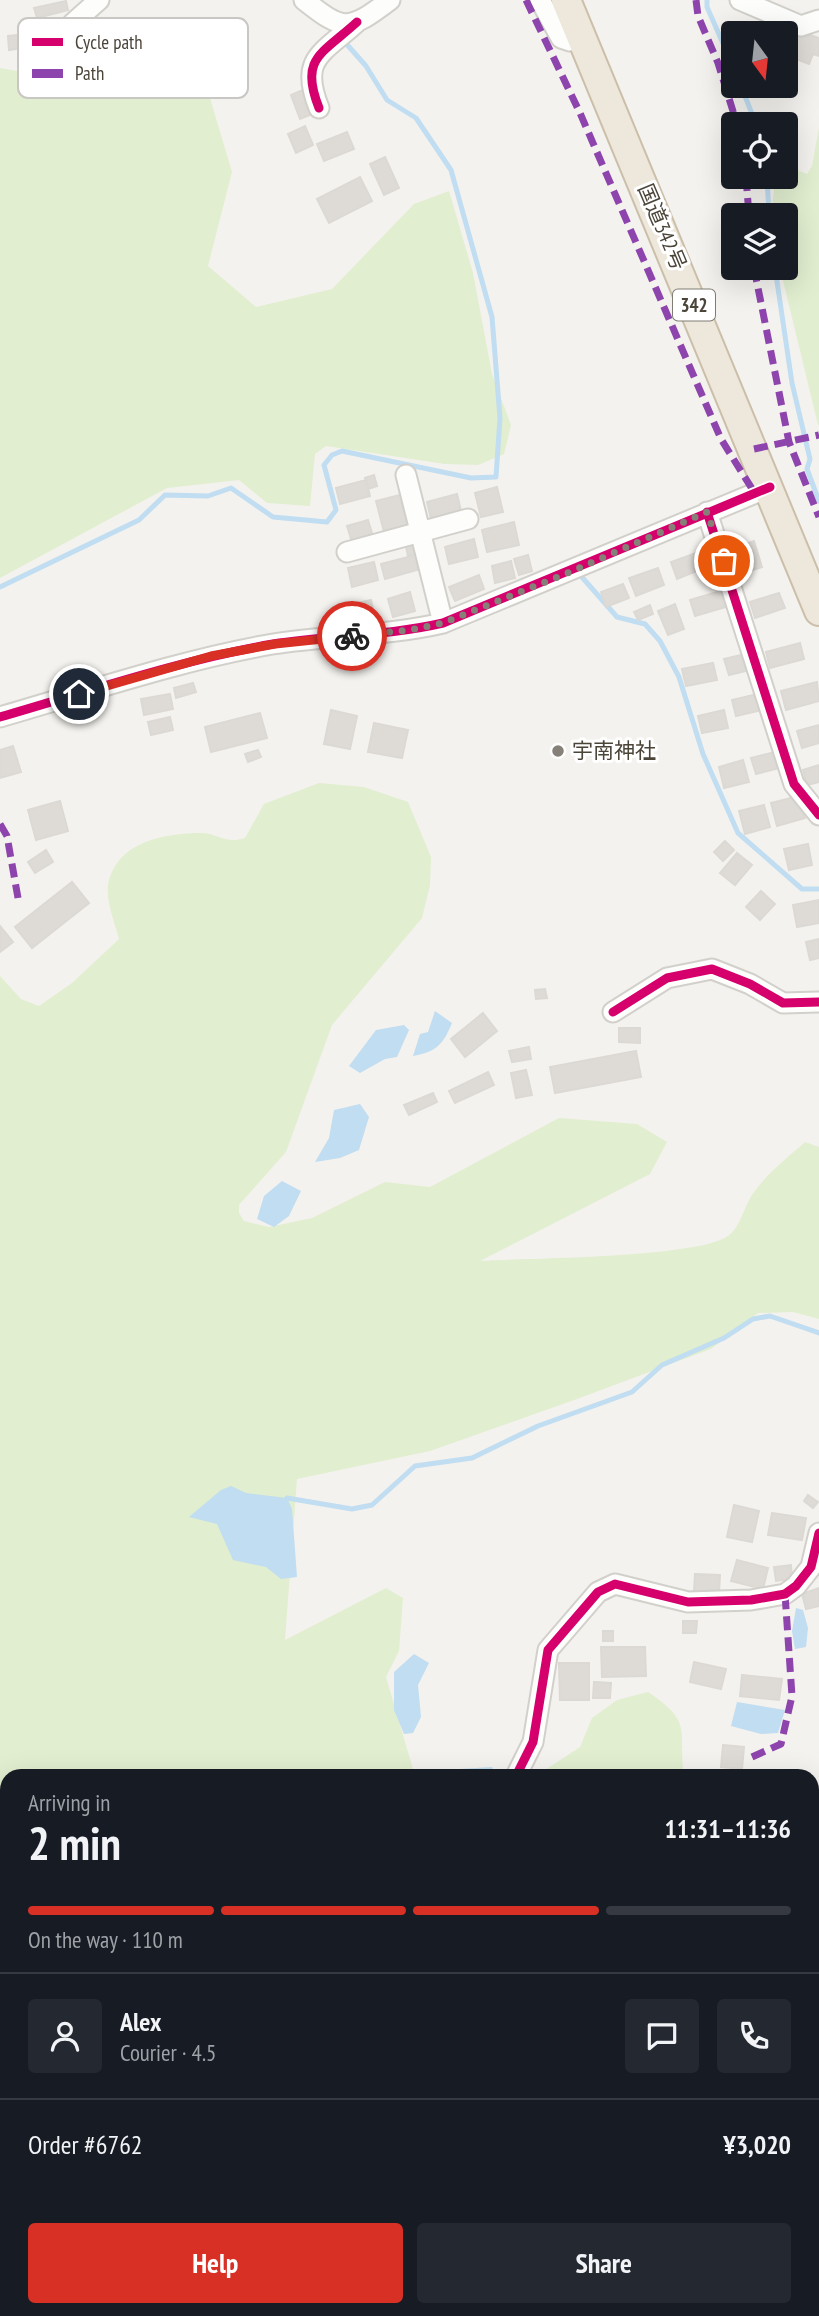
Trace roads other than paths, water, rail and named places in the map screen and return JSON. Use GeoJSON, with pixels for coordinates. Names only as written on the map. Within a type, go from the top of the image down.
{"type":"FeatureCollection","features":[{"type":"Feature","properties":{"kind":"highway","name":"国道342号"},"geometry":{"type":"LineString","coordinates":[[566,0],[770,487],[813,583],[819,611]]}},
{"type":"Feature","properties":{"kind":"street"},"geometry":{"type":"LineString","coordinates":[[79,18],[99,0]]}},
{"type":"Feature","properties":{"kind":"street"},"geometry":{"type":"LineString","coordinates":[[304,0],[338,24],[357,22]]}},
{"type":"Feature","properties":{"kind":"street"},"geometry":{"type":"LineString","coordinates":[[319,108],[309,83],[313,62],[357,22],[390,0]]}},
{"type":"Feature","properties":{"kind":"street"},"geometry":{"type":"LineString","coordinates":[[540,0],[561,38],[570,41],[583,36],[578,0]]}},
{"type":"Feature","properties":{"kind":"street"},"geometry":{"type":"LineString","coordinates":[[740,0],[801,26],[819,20]]}},
{"type":"Feature","properties":{"kind":"street"},"geometry":{"type":"LineString","coordinates":[[406,475],[443,623]]}},
{"type":"Feature","properties":{"kind":"street"},"geometry":{"type":"LineString","coordinates":[[0,717],[211,656],[275,644],[410,630],[443,623],[770,487]]}},
{"type":"Feature","properties":{"kind":"street"},"geometry":{"type":"LineString","coordinates":[[707,512],[794,784],[819,816]]}},
{"type":"Feature","properties":{"kind":"street"},"geometry":{"type":"LineString","coordinates":[[347,552],[468,519]]}},
{"type":"Feature","properties":{"kind":"street"},"geometry":{"type":"LineString","coordinates":[[613,1012],[667,978],[712,969],[750,984],[783,1003],[819,1002]]}},
{"type":"Feature","properties":{"kind":"street"},"geometry":{"type":"LineString","coordinates":[[520,1769],[533,1742],[548,1650],[598,1592],[615,1584],[688,1602],[751,1600],[785,1594],[796,1586],[811,1567],[819,1533]]}},
{"type":"Feature","properties":{"kind":"water"},"geometry":{"type":"Polygon","coordinates":[[[435,1011],[452,1023],[449,1031],[433,1050],[413,1056],[420,1034],[428,1032],[435,1011]]]}},
{"type":"Feature","properties":{"kind":"water"},"geometry":{"type":"Polygon","coordinates":[[[404,1025],[409,1030],[397,1057],[385,1059],[360,1073],[349,1066],[376,1030],[404,1025]]]}},
{"type":"Feature","properties":{"kind":"water"},"geometry":{"type":"Polygon","coordinates":[[[360,1104],[369,1117],[359,1150],[340,1158],[315,1162],[329,1138],[334,1110],[360,1104]]]}},
{"type":"Feature","properties":{"kind":"water"},"geometry":{"type":"Polygon","coordinates":[[[282,1181],[301,1191],[289,1216],[274,1227],[257,1219],[264,1196],[282,1181]]]}},
{"type":"Feature","properties":{"kind":"water"},"geometry":{"type":"Polygon","coordinates":[[[231,1486],[246,1493],[287,1498],[292,1509],[297,1577],[281,1579],[266,1567],[233,1560],[217,1524],[189,1517],[221,1490],[231,1486]]]}},
{"type":"Feature","properties":{"kind":"water"},"geometry":{"type":"Polygon","coordinates":[[[796,1608],[803,1610],[808,1628],[806,1647],[795,1649],[792,1631],[796,1608]]]}},
{"type":"Feature","properties":{"kind":"water"},"geometry":{"type":"Polygon","coordinates":[[[414,1654],[429,1663],[418,1685],[421,1717],[413,1733],[404,1734],[394,1710],[394,1672],[414,1654]]]}},
{"type":"Feature","properties":{"kind":"water"},"geometry":{"type":"Polygon","coordinates":[[[737,1702],[785,1710],[778,1733],[761,1734],[731,1726],[737,1702]]]}},
{"type":"Feature","properties":{"kind":"water"},"geometry":{"type":"Polygon","coordinates":[[[492,1767],[493,1769],[459,1769],[492,1767]]]}},
{"type":"Feature","properties":{"kind":"waterway"},"geometry":{"type":"LineString","coordinates":[[707,0],[707,7],[721,39]]}},
{"type":"Feature","properties":{"kind":"waterway"},"geometry":{"type":"LineString","coordinates":[[0,587],[139,520],[165,495],[208,496],[231,488],[273,517],[327,522],[336,510],[324,465],[332,455],[342,451],[471,478],[496,477],[500,418],[492,317],[451,170],[416,118],[387,100],[366,66],[343,40]]}},
{"type":"Feature","properties":{"kind":"waterway"},"geometry":{"type":"LineString","coordinates":[[746,98],[751,112]]}},
{"type":"Feature","properties":{"kind":"waterway"},"geometry":{"type":"LineString","coordinates":[[768,189],[768,203]]}},
{"type":"Feature","properties":{"kind":"waterway"},"geometry":{"type":"LineString","coordinates":[[777,280],[792,383],[810,459],[807,469],[819,501]]}},
{"type":"Feature","properties":{"kind":"waterway"},"geometry":{"type":"LineString","coordinates":[[581,576],[617,617],[645,624],[660,641],[679,677],[703,754],[738,833],[802,889],[819,889]]}},
{"type":"Feature","properties":{"kind":"waterway"},"geometry":{"type":"LineString","coordinates":[[287,1498],[352,1509],[372,1505],[415,1466],[472,1458],[538,1426],[632,1392],[662,1365],[724,1338],[753,1319],[770,1316],[819,1333]]}},
{"type":"Feature","properties":{"kind":"place","name":"宇南神社"},"geometry":{"type":"Point","coordinates":[558,751]}}]}
